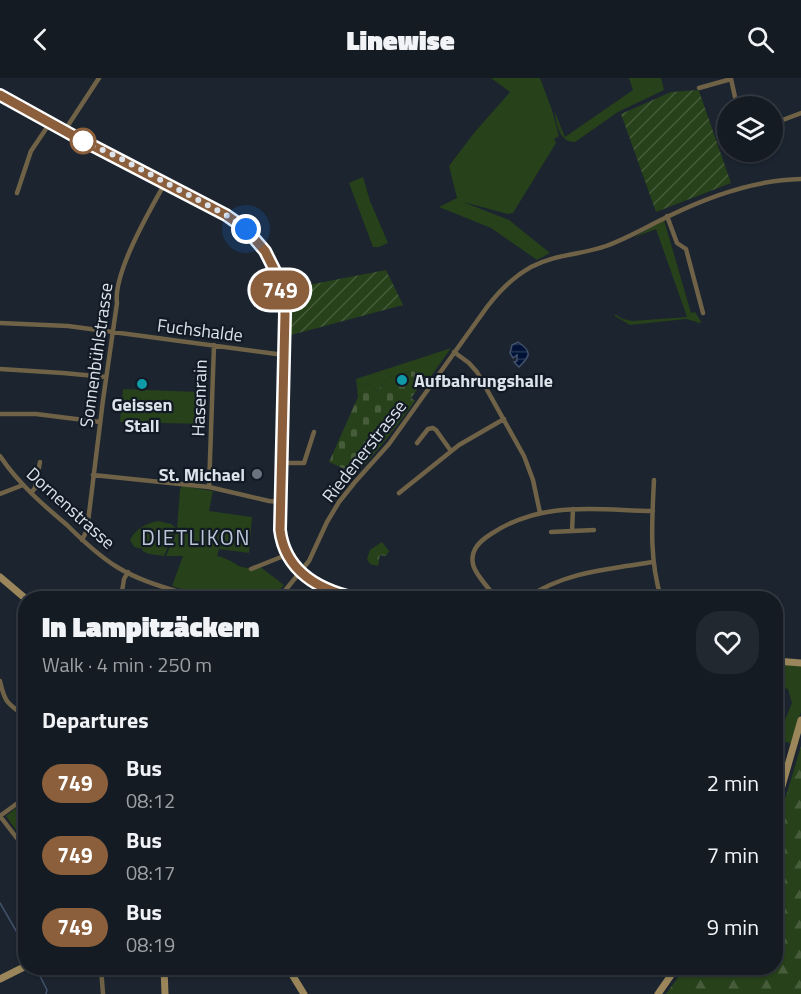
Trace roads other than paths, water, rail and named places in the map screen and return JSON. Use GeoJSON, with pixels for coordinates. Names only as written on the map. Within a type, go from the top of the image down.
{"type":"FeatureCollection","features":[{"type":"Feature","properties":{"kind":"street"},"geometry":{"type":"LineString","coordinates":[[65,129],[99,78]]}},
{"type":"Feature","properties":{"kind":"street"},"geometry":{"type":"LineString","coordinates":[[699,88],[733,79],[736,96]]}},
{"type":"Feature","properties":{"kind":"street"},"geometry":{"type":"LineString","coordinates":[[0,95],[226,215],[246,229],[265,251],[276,273],[285,314],[281,541],[286,555],[301,572],[328,591]]}},
{"type":"Feature","properties":{"kind":"street"},"geometry":{"type":"LineString","coordinates":[[783,120],[801,113]]}},
{"type":"Feature","properties":{"kind":"street"},"geometry":{"type":"LineString","coordinates":[[17,193],[31,151],[50,123]]}},
{"type":"Feature","properties":{"kind":"street","name":"Riedenerstrasse"},"geometry":{"type":"LineString","coordinates":[[285,591],[309,561],[339,502],[389,444],[496,294],[520,274],[537,264],[554,258],[607,246],[703,201],[755,184],[801,178]]}},
{"type":"Feature","properties":{"kind":"street","name":"Sonnenbühlstrasse"},"geometry":{"type":"LineString","coordinates":[[82,540],[87,530],[120,281],[137,234],[165,183]]}},
{"type":"Feature","properties":{"kind":"street"},"geometry":{"type":"LineString","coordinates":[[667,216],[677,243],[686,249],[703,313]]}},
{"type":"Feature","properties":{"kind":"street","name":"Fuchshalde"},"geometry":{"type":"LineString","coordinates":[[0,323],[68,326],[284,355]]}},
{"type":"Feature","properties":{"kind":"street","name":"Hasenrain"},"geometry":{"type":"LineString","coordinates":[[209,487],[214,345]]}},
{"type":"Feature","properties":{"kind":"street"},"geometry":{"type":"LineString","coordinates":[[454,352],[475,369],[525,456],[540,513]]}},
{"type":"Feature","properties":{"kind":"street"},"geometry":{"type":"LineString","coordinates":[[0,369],[106,378]]}},
{"type":"Feature","properties":{"kind":"street"},"geometry":{"type":"LineString","coordinates":[[0,414],[36,414],[100,422]]}},
{"type":"Feature","properties":{"kind":"street"},"geometry":{"type":"LineString","coordinates":[[399,493],[451,451],[504,419]]}},
{"type":"Feature","properties":{"kind":"street"},"geometry":{"type":"LineString","coordinates":[[417,443],[428,429],[433,428],[451,451]]}},
{"type":"Feature","properties":{"kind":"street"},"geometry":{"type":"LineString","coordinates":[[281,463],[304,463],[314,432]]}},
{"type":"Feature","properties":{"kind":"street","name":"Dornenstrasse"},"geometry":{"type":"LineString","coordinates":[[0,456],[22,485],[82,540],[115,566],[179,591]]}},
{"type":"Feature","properties":{"kind":"street"},"geometry":{"type":"LineString","coordinates":[[31,493],[36,488],[40,462]]}},
{"type":"Feature","properties":{"kind":"street"},"geometry":{"type":"LineString","coordinates":[[93,475],[209,487],[280,502]]}},
{"type":"Feature","properties":{"kind":"street"},"geometry":{"type":"LineString","coordinates":[[654,480],[653,562],[659,591]]}},
{"type":"Feature","properties":{"kind":"street"},"geometry":{"type":"LineString","coordinates":[[0,494],[22,485]]}},
{"type":"Feature","properties":{"kind":"street"},"geometry":{"type":"LineString","coordinates":[[572,531],[573,509]]}},
{"type":"Feature","properties":{"kind":"street"},"geometry":{"type":"LineString","coordinates":[[491,591],[474,567],[475,548],[500,529],[516,521],[540,513],[573,509],[653,511]]}},
{"type":"Feature","properties":{"kind":"street"},"geometry":{"type":"LineString","coordinates":[[551,532],[594,530]]}},
{"type":"Feature","properties":{"kind":"street"},"geometry":{"type":"LineString","coordinates":[[251,568],[286,555]]}},
{"type":"Feature","properties":{"kind":"street"},"geometry":{"type":"LineString","coordinates":[[538,591],[570,577],[653,562]]}},
{"type":"Feature","properties":{"kind":"street"},"geometry":{"type":"LineString","coordinates":[[122,591],[128,572]]}},
{"type":"Feature","properties":{"kind":"street"},"geometry":{"type":"LineString","coordinates":[[2,582],[18,593]]}},
{"type":"Feature","properties":{"kind":"street"},"geometry":{"type":"LineString","coordinates":[[783,662],[801,663]]}},
{"type":"Feature","properties":{"kind":"street"},"geometry":{"type":"LineString","coordinates":[[0,681],[7,702],[18,711]]}},
{"type":"Feature","properties":{"kind":"street"},"geometry":{"type":"LineString","coordinates":[[783,783],[801,720]]}},
{"type":"Feature","properties":{"kind":"street"},"geometry":{"type":"LineString","coordinates":[[18,803],[0,816],[18,840]]}},
{"type":"Feature","properties":{"kind":"street"},"geometry":{"type":"LineString","coordinates":[[0,979],[18,970]]}},
{"type":"Feature","properties":{"kind":"street"},"geometry":{"type":"LineString","coordinates":[[101,975],[102,994]]}},
{"type":"Feature","properties":{"kind":"street"},"geometry":{"type":"LineString","coordinates":[[164,975],[165,994]]}},
{"type":"Feature","properties":{"kind":"street"},"geometry":{"type":"LineString","coordinates":[[292,975],[304,994]]}},
{"type":"Feature","properties":{"kind":"street"},"geometry":{"type":"LineString","coordinates":[[658,994],[671,975]]}},
{"type":"Feature","properties":{"kind":"water"},"geometry":{"type":"Polygon","coordinates":[[[518,342],[528,351],[526,360],[519,367],[514,362],[517,361],[517,355],[513,358],[510,353],[512,345],[518,342]]]}},
{"type":"Feature","properties":{"kind":"waterway"},"geometry":{"type":"LineString","coordinates":[[0,903],[18,934]]}},
{"type":"Feature","properties":{"kind":"waterway"},"geometry":{"type":"LineString","coordinates":[[40,975],[47,990],[46,994]]}},
{"type":"Feature","properties":{"kind":"place","name":"Aufbahrungshalle"},"geometry":{"type":"Point","coordinates":[402,380]}},
{"type":"Feature","properties":{"kind":"place","name":"Geissen Stall"},"geometry":{"type":"Point","coordinates":[142,384]}},
{"type":"Feature","properties":{"kind":"place","name":"St. Michael"},"geometry":{"type":"Point","coordinates":[257,474]}},
{"type":"Feature","properties":{"kind":"district","name":"DIETLIKON"},"geometry":{"type":"Point","coordinates":[196,537]}}]}
